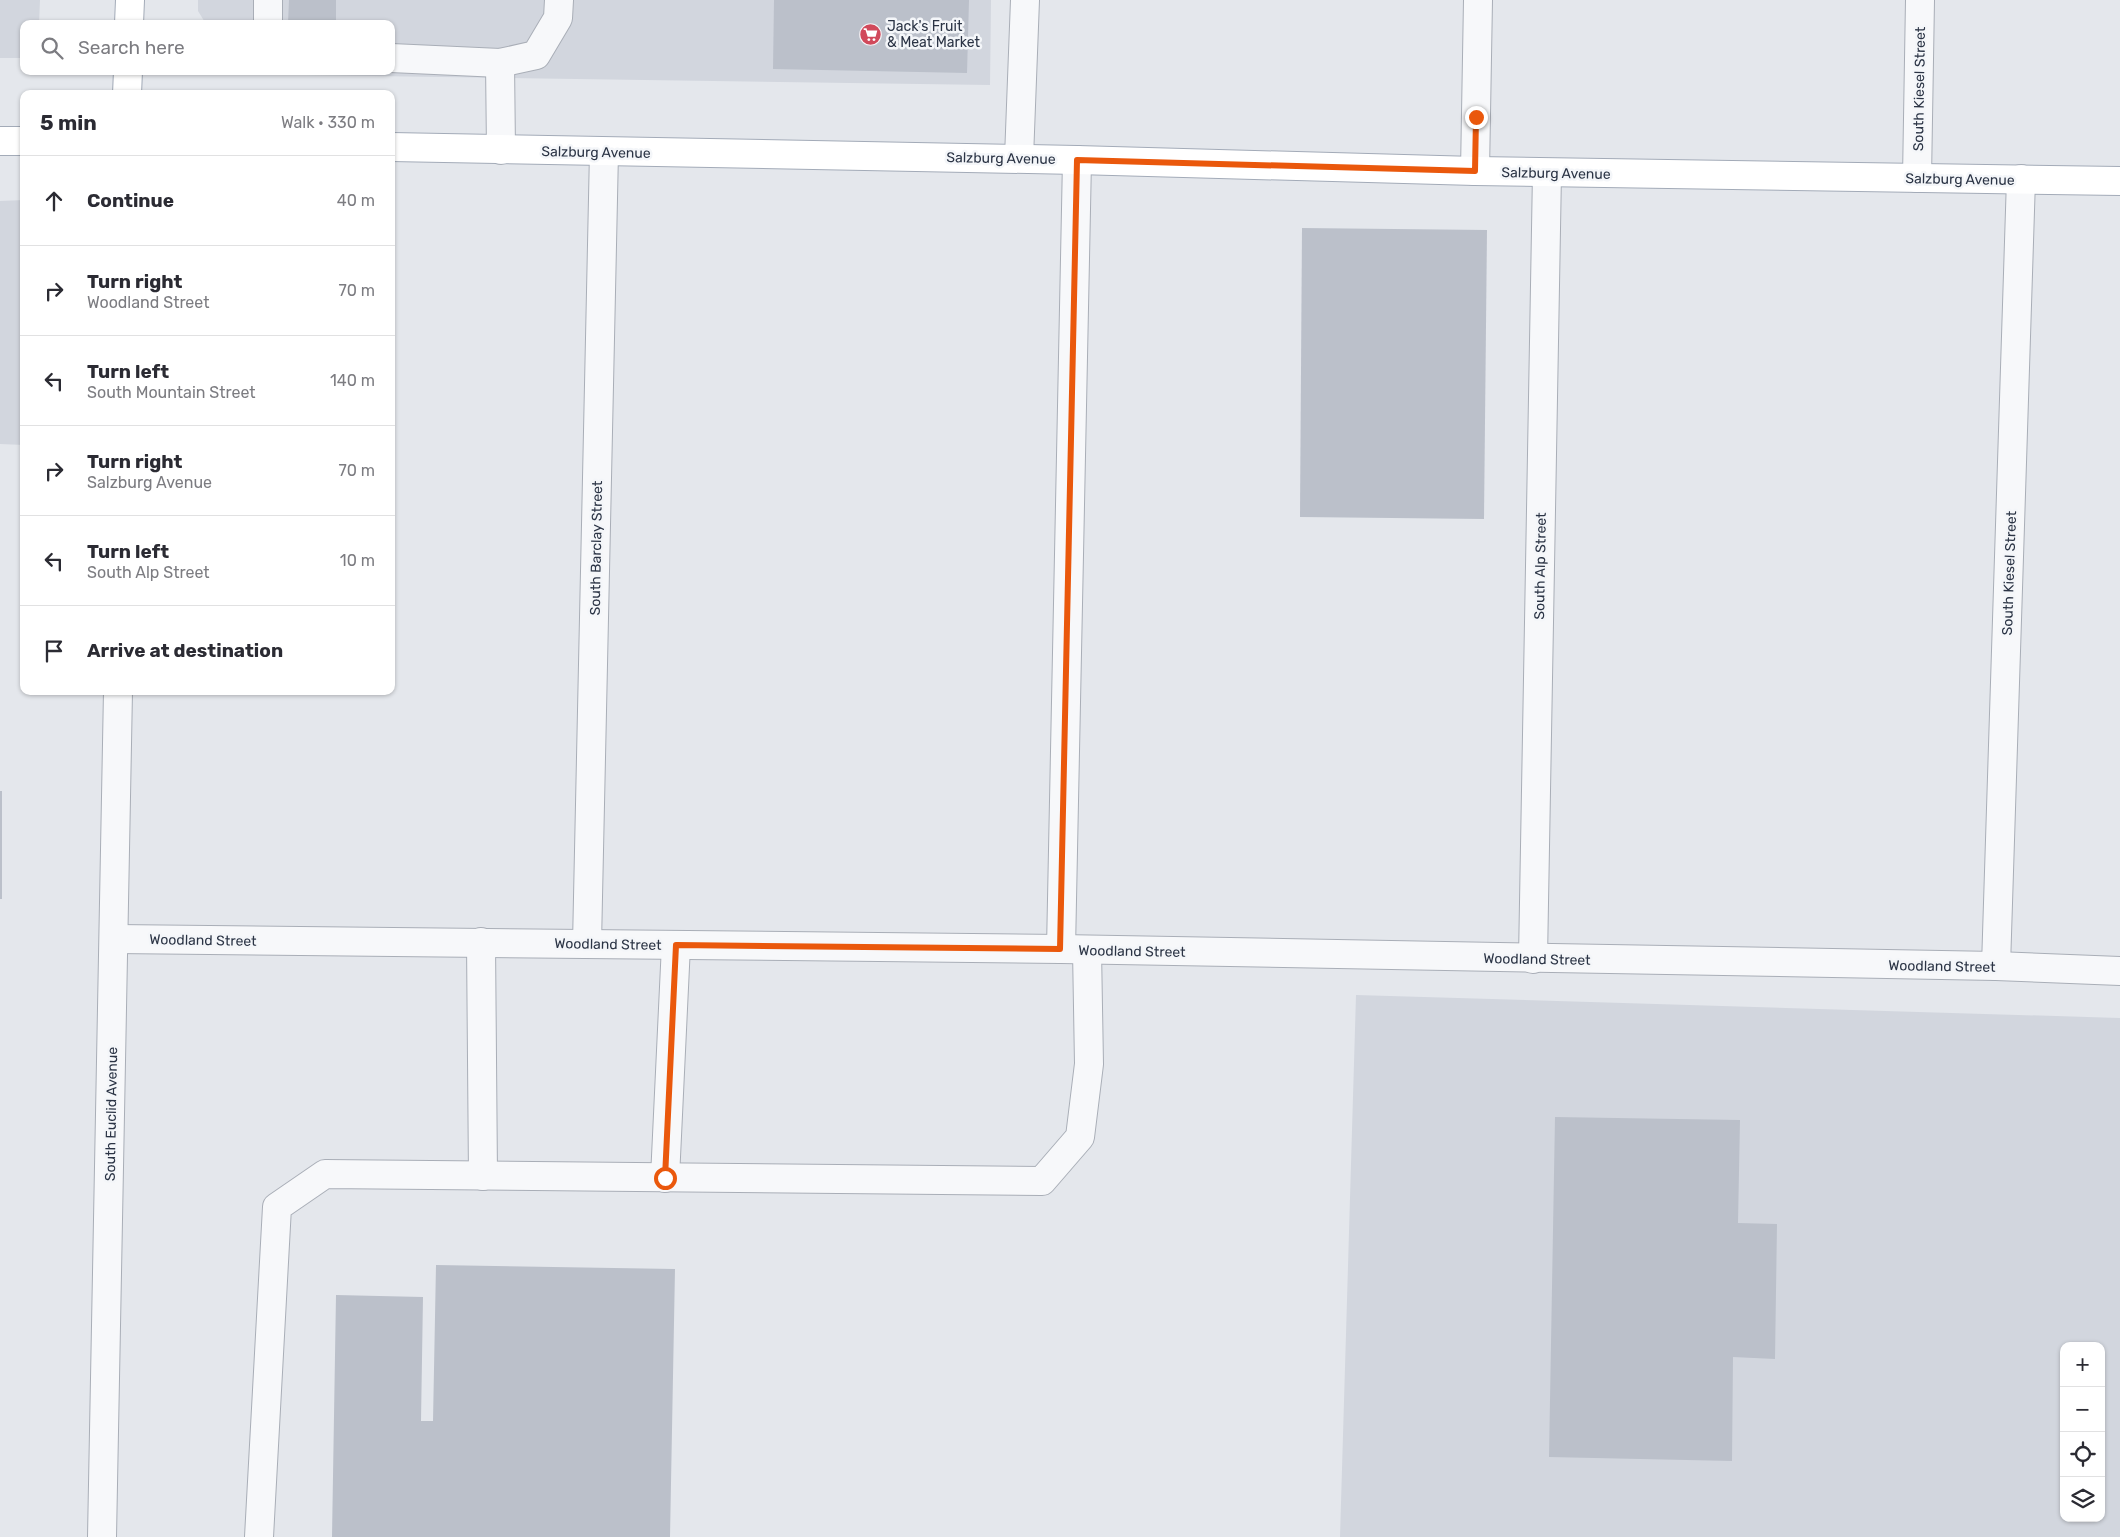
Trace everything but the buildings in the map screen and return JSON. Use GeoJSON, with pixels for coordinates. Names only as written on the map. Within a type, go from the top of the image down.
{"type":"FeatureCollection","features":[{"type":"Feature","properties":{"kind":"main road"},"geometry":{"type":"LineString","coordinates":[[129,20],[130,0]]}},
{"type":"Feature","properties":{"kind":"main road"},"geometry":{"type":"LineString","coordinates":[[127,90],[128,75]]}},
{"type":"Feature","properties":{"kind":"main road"},"geometry":{"type":"LineString","coordinates":[[0,141],[20,141]]}},
{"type":"Feature","properties":{"kind":"main road","name":"Salzburg Avenue"},"geometry":{"type":"LineString","coordinates":[[395,147],[1020,158],[1475,171],[2120,181]]}},
{"type":"Feature","properties":{"kind":"street"},"geometry":{"type":"LineString","coordinates":[[268,0],[268,20]]}},
{"type":"Feature","properties":{"kind":"street"},"geometry":{"type":"LineString","coordinates":[[395,58],[500,63],[536,55],[558,18],[559,0]]}},
{"type":"Feature","properties":{"kind":"street"},"geometry":{"type":"LineString","coordinates":[[1020,158],[1025,0]]}},
{"type":"Feature","properties":{"kind":"street"},"geometry":{"type":"LineString","coordinates":[[1475,171],[1478,0]]}},
{"type":"Feature","properties":{"kind":"street","name":"South Kiesel Street"},"geometry":{"type":"LineString","coordinates":[[1917,178],[1920,0]]}},
{"type":"Feature","properties":{"kind":"street"},"geometry":{"type":"LineString","coordinates":[[500,63],[501,150]]}},
{"type":"Feature","properties":{"kind":"street","name":"South Barclay Street"},"geometry":{"type":"LineString","coordinates":[[587,944],[604,152]]}},
{"type":"Feature","properties":{"kind":"street"},"geometry":{"type":"LineString","coordinates":[[258,1537],[277,1207],[324,1174],[1042,1181],[1080,1137],[1089,1064],[1074,949],[1077,160]]}},
{"type":"Feature","properties":{"kind":"street","name":"South Alp Street"},"geometry":{"type":"LineString","coordinates":[[1533,959],[1547,172]]}},
{"type":"Feature","properties":{"kind":"street","name":"South Kiesel Street"},"geometry":{"type":"LineString","coordinates":[[1996,966],[2021,179]]}},
{"type":"Feature","properties":{"kind":"street","name":"South Euclid Avenue"},"geometry":{"type":"LineString","coordinates":[[102,1537],[115,939],[118,695]]}},
{"type":"Feature","properties":{"kind":"street","name":"Woodland Street"},"geometry":{"type":"LineString","coordinates":[[115,939],[1074,949],[1533,959],[1996,966],[2120,971]]}},
{"type":"Feature","properties":{"kind":"street"},"geometry":{"type":"LineString","coordinates":[[481,942],[483,1176]]}},
{"type":"Feature","properties":{"kind":"street"},"geometry":{"type":"LineString","coordinates":[[665,1178],[676,945]]}},
{"type":"Feature","properties":{"kind":"shaded area"},"geometry":{"type":"Polygon","coordinates":[[[0,0],[40,0],[39,20],[20,20],[20,58],[0,58],[0,0]]]}},
{"type":"Feature","properties":{"kind":"shaded area"},"geometry":{"type":"Polygon","coordinates":[[[198,0],[991,0],[990,85],[307,75],[395,75],[395,20],[204,20],[198,11],[198,0]]]}},
{"type":"Feature","properties":{"kind":"shaded area"},"geometry":{"type":"Polygon","coordinates":[[[20,200],[20,445],[0,444],[0,201],[20,200]]]}},
{"type":"Feature","properties":{"kind":"shaded area"},"geometry":{"type":"Polygon","coordinates":[[[1356,995],[2120,1018],[2120,1537],[1340,1537],[1356,995]]]}},
{"type":"Feature","properties":{"kind":"place","name":"Jack's Fruit & Meat Market"},"geometry":{"type":"Point","coordinates":[871,34]}},
{"type":"Feature","properties":{"kind":"route"},"geometry":{"type":"LineString","coordinates":[[665,1178],[676,945],[1060,949],[1077,160],[1475,171],[1476,117]]}}]}
